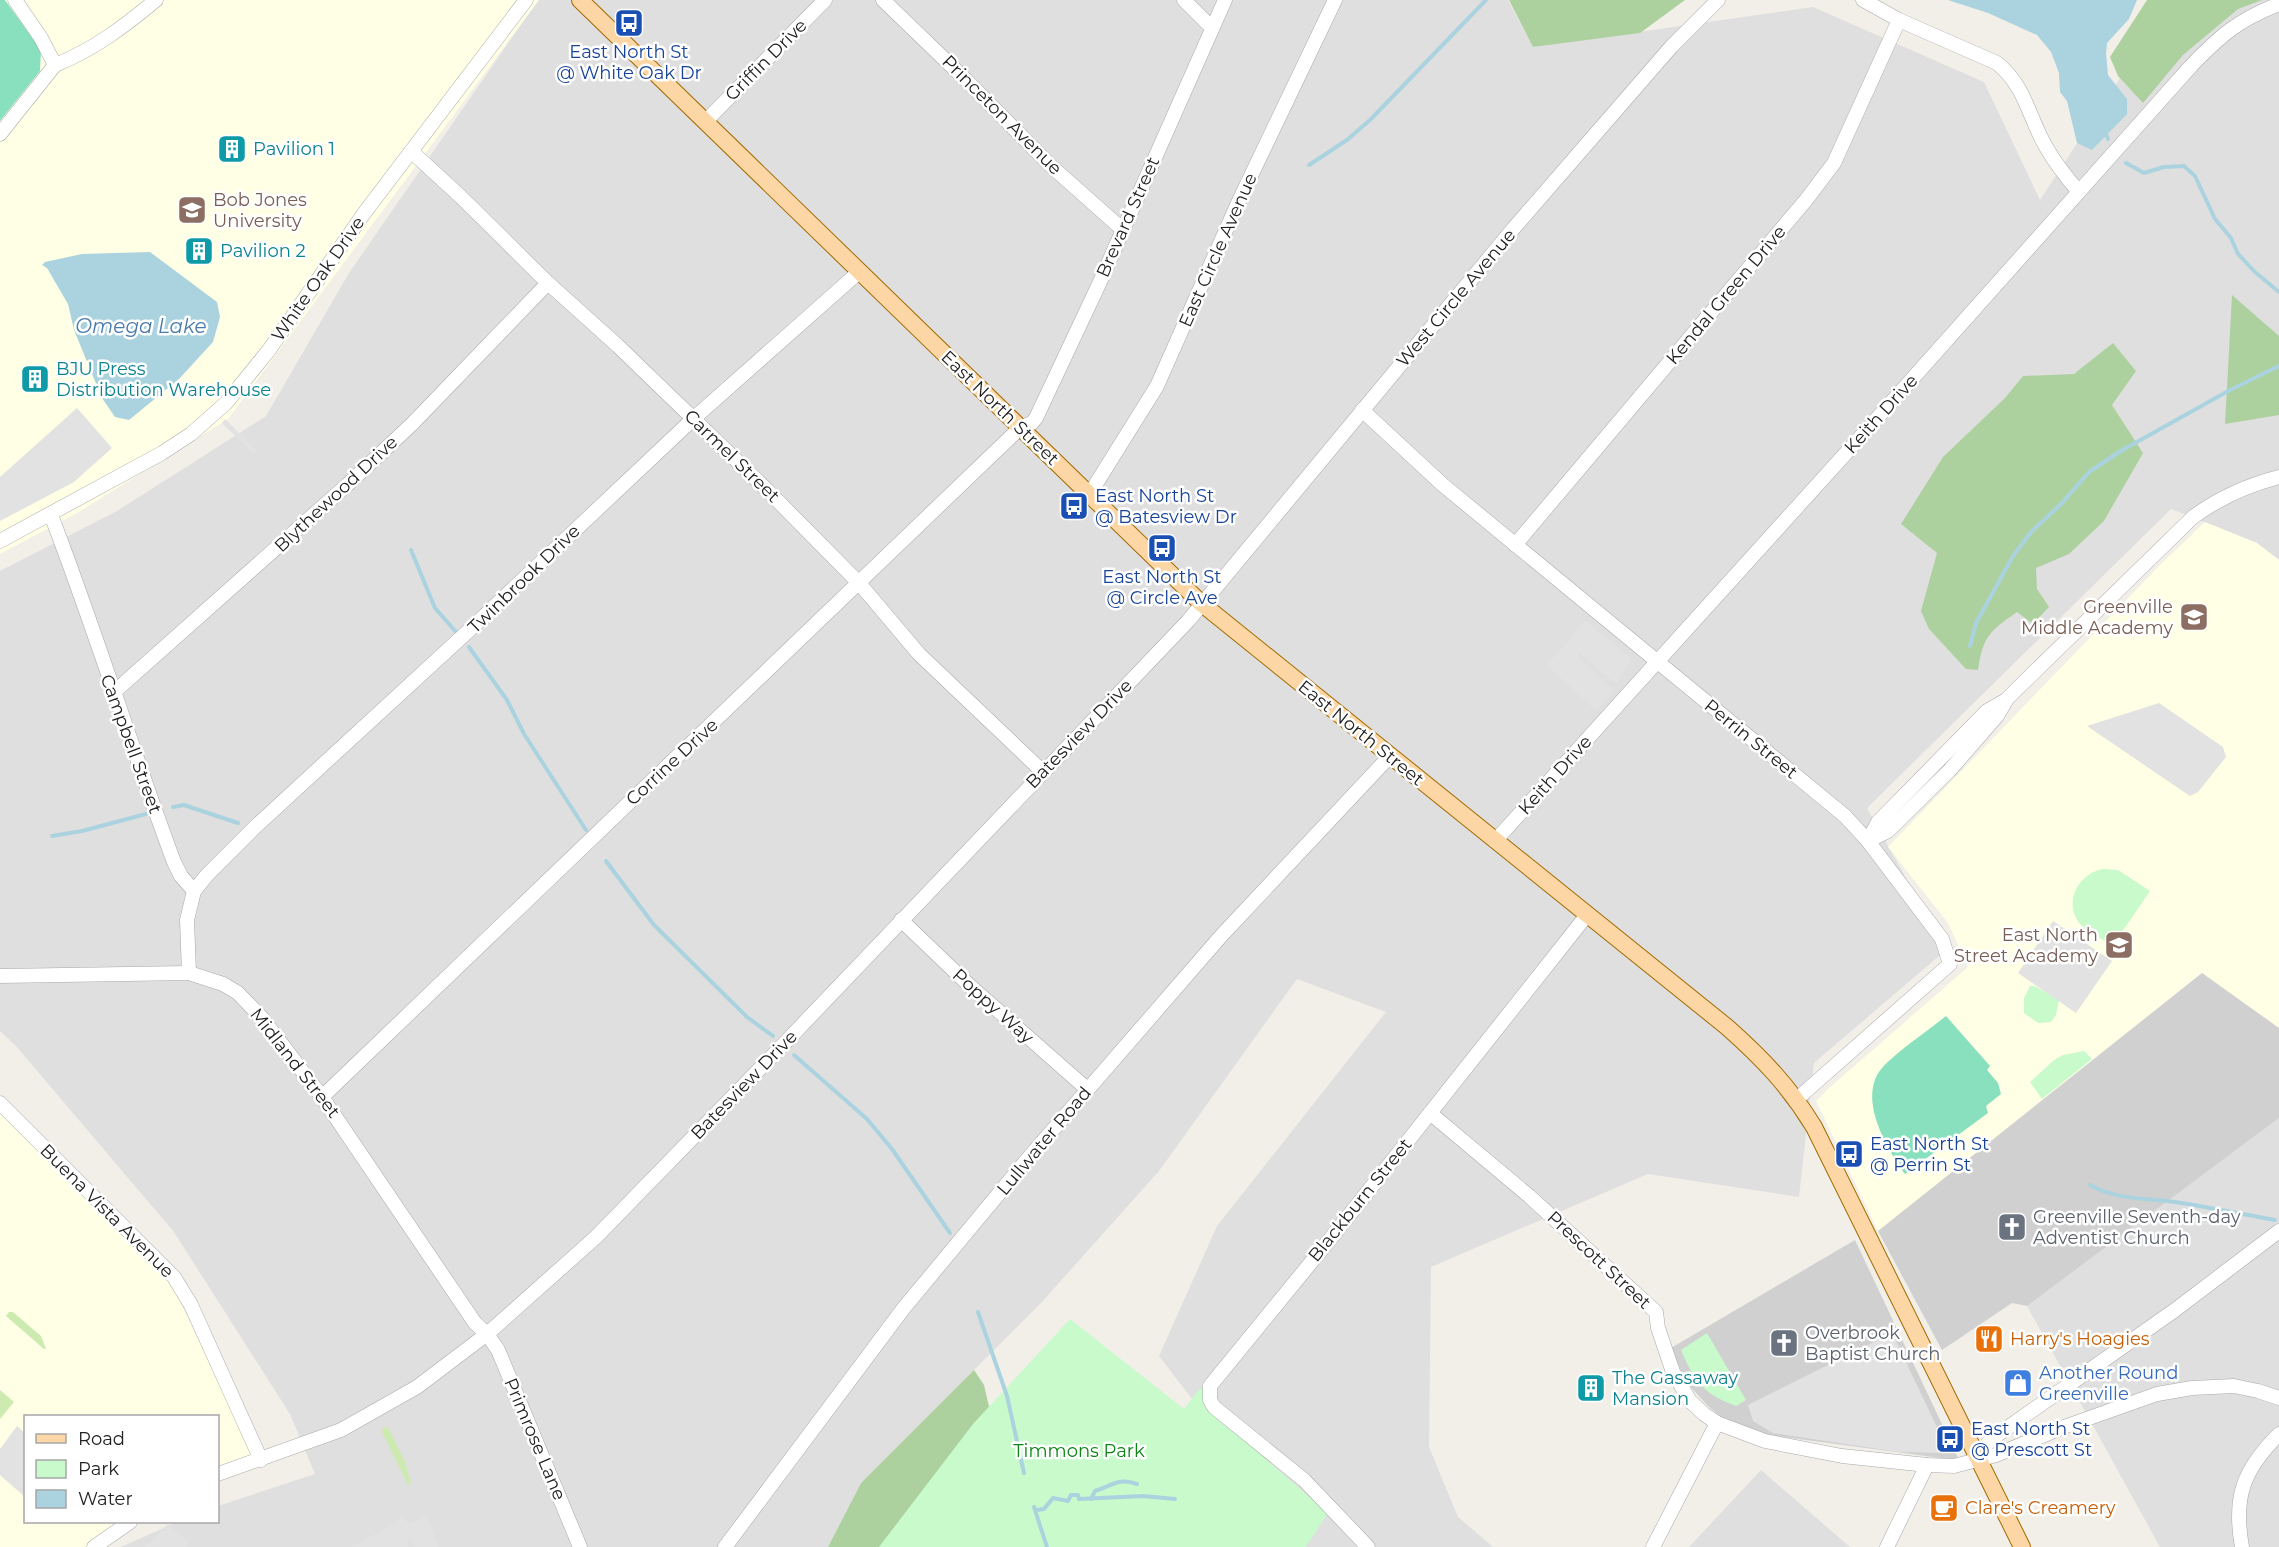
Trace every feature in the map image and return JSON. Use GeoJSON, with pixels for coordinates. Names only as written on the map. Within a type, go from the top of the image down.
{"type":"FeatureCollection","features":[{"type":"Feature","properties":{"kind":"main road","name":"East North Street"},"geometry":{"type":"LineString","coordinates":[[580,0],[1201,603],[1758,1054],[1797,1099],[1814,1127],[2022,1547]]}},
{"type":"Feature","properties":{"kind":"street"},"geometry":{"type":"LineString","coordinates":[[15,0],[41,38],[55,65]]}},
{"type":"Feature","properties":{"kind":"street"},"geometry":{"type":"LineString","coordinates":[[0,134],[55,65],[87,50],[119,30],[156,0]]}},
{"type":"Feature","properties":{"kind":"street","name":"White Oak Drive"},"geometry":{"type":"LineString","coordinates":[[0,540],[51,515],[171,446],[203,424],[226,403],[269,350],[365,212],[526,0]]}},
{"type":"Feature","properties":{"kind":"street","name":"Griffin Drive"},"geometry":{"type":"LineString","coordinates":[[706,121],[825,0]]}},
{"type":"Feature","properties":{"kind":"street","name":"Princeton Avenue"},"geometry":{"type":"LineString","coordinates":[[883,0],[1051,166],[1122,230]]}},
{"type":"Feature","properties":{"kind":"street"},"geometry":{"type":"LineString","coordinates":[[1184,0],[1212,28]]}},
{"type":"Feature","properties":{"kind":"street","name":"Brevard Street"},"geometry":{"type":"LineString","coordinates":[[1022,427],[1032,423],[1040,413],[1225,0]]}},
{"type":"Feature","properties":{"kind":"street","name":"East Circle Avenue"},"geometry":{"type":"LineString","coordinates":[[1089,495],[1157,386],[1238,203],[1335,0]]}},
{"type":"Feature","properties":{"kind":"street","name":"West Circle Avenue"},"geometry":{"type":"LineString","coordinates":[[1201,603],[1513,229],[1648,73],[1694,22],[1718,0]]}},
{"type":"Feature","properties":{"kind":"street"},"geometry":{"type":"LineString","coordinates":[[1863,0],[1899,20],[1997,63],[2009,73],[2018,85],[2046,149],[2079,192]]}},
{"type":"Feature","properties":{"kind":"street","name":"Keith Drive"},"geometry":{"type":"LineString","coordinates":[[1495,841],[1856,442],[2191,66],[2223,33],[2247,18],[2279,4]]}},
{"type":"Feature","properties":{"kind":"street","name":"Kendal Green Drive"},"geometry":{"type":"LineString","coordinates":[[1515,545],[1806,200],[1833,163],[1899,20]]}},
{"type":"Feature","properties":{"kind":"street","name":"Carmel Street"},"geometry":{"type":"LineString","coordinates":[[411,151],[693,419],[859,583],[920,654],[1042,772]]}},
{"type":"Feature","properties":{"kind":"street","name":"Twinbrook Drive"},"geometry":{"type":"LineString","coordinates":[[194,891],[255,827],[465,634],[693,419],[859,272]]}},
{"type":"Feature","properties":{"kind":"street","name":"Blythewood Drive"},"geometry":{"type":"LineString","coordinates":[[113,693],[347,485],[412,423],[548,283]]}},
{"type":"Feature","properties":{"kind":"street","name":"Perrin Street"},"geometry":{"type":"LineString","coordinates":[[1362,410],[1443,484],[1515,545],[1845,816],[1868,841],[1942,939],[1950,964],[1797,1099]]}},
{"type":"Feature","properties":{"kind":"street","name":"Corrine Drive"},"geometry":{"type":"LineString","coordinates":[[322,1097],[1022,427]]}},
{"type":"Feature","properties":{"kind":"street"},"geometry":{"type":"LineString","coordinates":[[1868,841],[1878,822],[1987,711],[2007,699],[2193,517],[2208,506],[2245,488],[2279,477]]}},
{"type":"Feature","properties":{"kind":"street","name":"Campbell Street"},"geometry":{"type":"LineString","coordinates":[[51,515],[174,862],[180,876],[194,891]]}},
{"type":"Feature","properties":{"kind":"street","name":"Batesview Drive"},"geometry":{"type":"LineString","coordinates":[[219,1474],[341,1430],[385,1407],[426,1380],[487,1334],[596,1237],[1188,621],[1201,603]]}},
{"type":"Feature","properties":{"kind":"street"},"geometry":{"type":"LineString","coordinates":[[1868,841],[1888,831],[1949,771],[1997,716],[2007,699]]}},
{"type":"Feature","properties":{"kind":"street","name":"Lullwater Road"},"geometry":{"type":"LineString","coordinates":[[725,1547],[903,1309],[1087,1089],[1221,936],[1389,757]]}},
{"type":"Feature","properties":{"kind":"street"},"geometry":{"type":"LineString","coordinates":[[189,973],[187,920],[194,891]]}},
{"type":"Feature","properties":{"kind":"street","name":"Blackburn Street"},"geometry":{"type":"LineString","coordinates":[[1368,1547],[1326,1502],[1293,1472],[1214,1407],[1210,1400],[1210,1386],[1587,915]]}},
{"type":"Feature","properties":{"kind":"street","name":"Poppy Way"},"geometry":{"type":"LineString","coordinates":[[901,920],[970,986],[1087,1089]]}},
{"type":"Feature","properties":{"kind":"street","name":"Midland Street"},"geometry":{"type":"LineString","coordinates":[[0,976],[189,973],[224,984],[250,1004],[322,1097],[373,1168],[464,1308],[487,1334]]}},
{"type":"Feature","properties":{"kind":"street","name":"Buena Vista Avenue"},"geometry":{"type":"LineString","coordinates":[[0,1103],[174,1277],[191,1305],[261,1460]]}},
{"type":"Feature","properties":{"kind":"street","name":"Prescott Street"},"geometry":{"type":"LineString","coordinates":[[1430,1113],[1529,1196],[1656,1312],[1664,1349],[1681,1388],[1690,1401],[1717,1423],[1765,1441],[1842,1456],[1954,1466],[1996,1455],[2061,1428],[2157,1394],[2192,1388],[2234,1386],[2279,1398]]}},
{"type":"Feature","properties":{"kind":"street"},"geometry":{"type":"LineString","coordinates":[[1978,1458],[1993,1438],[2175,1310],[2279,1231]]}},
{"type":"Feature","properties":{"kind":"street","name":"Primrose Lane"},"geometry":{"type":"LineString","coordinates":[[487,1334],[498,1350],[580,1547]]}},
{"type":"Feature","properties":{"kind":"street"},"geometry":{"type":"LineString","coordinates":[[1653,1547],[1717,1423]]}},
{"type":"Feature","properties":{"kind":"street"},"geometry":{"type":"LineString","coordinates":[[2242,1547],[2239,1526],[2242,1486],[2260,1455],[2279,1434]]}},
{"type":"Feature","properties":{"kind":"street"},"geometry":{"type":"LineString","coordinates":[[1887,1547],[1928,1465]]}},
{"type":"Feature","properties":{"kind":"street"},"geometry":{"type":"LineString","coordinates":[[94,1547],[127,1523]]}},
{"type":"Feature","properties":{"kind":"shaded area","name":"Bob Jones University"},"geometry":{"type":"Polygon","coordinates":[[[0,0],[539,0],[228,419],[77,513],[0,554],[0,0]]]}},
{"type":"Feature","properties":{"kind":"shaded area"},"geometry":{"type":"Polygon","coordinates":[[[538,0],[1508,0],[1533,47],[1813,7],[1984,82],[2040,200],[2171,0],[2279,0],[2279,560],[2257,543],[2171,509],[1867,808],[1946,950],[1814,1063],[1799,1197],[1648,1174],[1431,1267],[1429,1447],[1458,1517],[1493,1547],[1306,1547],[1159,1356],[1217,1226],[1386,1012],[1297,979],[1159,1171],[1041,1303],[861,1483],[828,1547],[121,1547],[175,1523],[219,1523],[219,1506],[315,1474],[290,1414],[174,1232],[16,1046],[0,1031],[0,571],[117,511],[266,416],[349,273],[538,0]]]}},
{"type":"Feature","properties":{"kind":"shaded area"},"geometry":{"type":"Polygon","coordinates":[[[77,408],[112,448],[74,482],[0,521],[0,477],[77,408]]]}},
{"type":"Feature","properties":{"kind":"shaded area"},"geometry":{"type":"Polygon","coordinates":[[[225,419],[257,450],[254,454],[222,423],[225,419]]]}},
{"type":"Feature","properties":{"kind":"shaded area","name":"East North Street Academy"},"geometry":{"type":"Polygon","coordinates":[[[2205,522],[2257,543],[2279,560],[2279,1028],[2202,973],[1878,1231],[1816,1101],[1968,967],[1948,923],[1888,847],[2161,564],[2205,522]]]}},
{"type":"Feature","properties":{"kind":"shaded area"},"geometry":{"type":"Polygon","coordinates":[[[1585,620],[1632,659],[1616,684],[1579,653],[1578,657],[1614,690],[1596,711],[1547,665],[1585,620]]]}},
{"type":"Feature","properties":{"kind":"shaded area"},"geometry":{"type":"Polygon","coordinates":[[[2159,703],[2223,747],[2226,757],[2198,792],[2190,796],[2087,726],[2159,703]]]}},
{"type":"Feature","properties":{"kind":"shaded area"},"geometry":{"type":"Polygon","coordinates":[[[2053,921],[2112,961],[2076,1013],[2018,973],[2053,921]]]}},
{"type":"Feature","properties":{"kind":"shaded area"},"geometry":{"type":"Polygon","coordinates":[[[2202,973],[2279,1028],[2279,1118],[2027,1306],[2012,1303],[1942,1350],[1878,1231],[2202,973]]]}},
{"type":"Feature","properties":{"kind":"shaded area"},"geometry":{"type":"Polygon","coordinates":[[[0,1108],[170,1281],[254,1456],[219,1470],[219,1415],[24,1415],[24,1523],[128,1523],[94,1547],[0,1547],[0,1108]]]}},
{"type":"Feature","properties":{"kind":"shaded area"},"geometry":{"type":"Polygon","coordinates":[[[2279,1118],[2279,1547],[2160,1547],[2027,1306],[2279,1118]]]}},
{"type":"Feature","properties":{"kind":"shaded area"},"geometry":{"type":"Polygon","coordinates":[[[1855,1240],[1958,1458],[1948,1459],[1762,1434],[1729,1423],[1708,1406],[1686,1382],[1671,1348],[1855,1240]]]}},
{"type":"Feature","properties":{"kind":"shaded area"},"geometry":{"type":"Polygon","coordinates":[[[1892,1333],[1945,1444],[1943,1453],[1898,1452],[1773,1433],[1753,1421],[1748,1405],[1892,1333]]]}},
{"type":"Feature","properties":{"kind":"shaded area"},"geometry":{"type":"Polygon","coordinates":[[[17,1426],[24,1432],[24,1496],[0,1475],[0,1449],[17,1426]]]}},
{"type":"Feature","properties":{"kind":"shaded area"},"geometry":{"type":"Polygon","coordinates":[[[1761,1470],[1850,1547],[1689,1547],[1761,1470]]]}},
{"type":"Feature","properties":{"kind":"shaded area"},"geometry":{"type":"Polygon","coordinates":[[[427,1516],[439,1547],[415,1547],[411,1541],[407,1544],[409,1547],[351,1547],[387,1528],[402,1517],[409,1524],[427,1516]]]}},
{"type":"Feature","properties":{"kind":"shaded area"},"geometry":{"type":"Polygon","coordinates":[[[168,1524],[190,1543],[186,1547],[144,1547],[168,1524]]]}},
{"type":"Feature","properties":{"kind":"green space"},"geometry":{"type":"Polygon","coordinates":[[[0,0],[5,0],[41,50],[40,71],[0,121],[0,0]]]}},
{"type":"Feature","properties":{"kind":"green space"},"geometry":{"type":"Polygon","coordinates":[[[1509,0],[1685,0],[1640,33],[1533,47],[1509,0]]]}},
{"type":"Feature","properties":{"kind":"green space"},"geometry":{"type":"Polygon","coordinates":[[[2147,0],[2262,0],[2238,9],[2183,55],[2143,103],[2118,76],[2110,57],[2147,0]]]}},
{"type":"Feature","properties":{"kind":"green space"},"geometry":{"type":"Polygon","coordinates":[[[2232,295],[2279,336],[2279,415],[2225,424],[2232,295]]]}},
{"type":"Feature","properties":{"kind":"green space"},"geometry":{"type":"Polygon","coordinates":[[[2113,343],[2136,371],[2112,405],[2143,453],[2104,521],[2069,554],[2036,568],[2037,589],[2049,607],[2033,624],[2017,612],[1989,635],[1982,649],[1978,670],[1966,669],[1929,629],[1921,611],[1937,553],[1901,524],[1943,457],[2005,398],[2023,376],[2074,374],[2113,343]]]}},
{"type":"Feature","properties":{"kind":"green space"},"geometry":{"type":"Polygon","coordinates":[[[2103,869],[2118,870],[2150,891],[2113,945],[2084,928],[2073,911],[2075,892],[2079,884],[2093,872],[2103,869]]]}},
{"type":"Feature","properties":{"kind":"green space"},"geometry":{"type":"Polygon","coordinates":[[[2030,986],[2035,986],[2059,1000],[2056,1015],[2051,1022],[2038,1023],[2024,1013],[2024,998],[2030,986]]]}},
{"type":"Feature","properties":{"kind":"green space"},"geometry":{"type":"Polygon","coordinates":[[[1946,1016],[1990,1066],[1987,1070],[1998,1083],[2001,1094],[1986,1106],[1988,1113],[1905,1174],[1878,1125],[1872,1097],[1874,1084],[1879,1072],[1892,1058],[1946,1016]]]}},
{"type":"Feature","properties":{"kind":"green space"},"geometry":{"type":"Polygon","coordinates":[[[2084,1051],[2092,1059],[2042,1099],[2030,1082],[2054,1060],[2063,1055],[2084,1051]]]}},
{"type":"Feature","properties":{"kind":"green space"},"geometry":{"type":"Polygon","coordinates":[[[9,1312],[13,1312],[41,1336],[46,1349],[6,1316],[9,1312]]]}},
{"type":"Feature","properties":{"kind":"green space","name":"Timmons Park"},"geometry":{"type":"Polygon","coordinates":[[[1070,1319],[1184,1409],[1200,1388],[1205,1391],[1216,1416],[1328,1513],[1306,1547],[879,1547],[973,1424],[1070,1319]]]}},
{"type":"Feature","properties":{"kind":"green space"},"geometry":{"type":"Polygon","coordinates":[[[1707,1333],[1746,1400],[1736,1406],[1715,1397],[1701,1385],[1690,1370],[1681,1350],[1707,1333]]]}},
{"type":"Feature","properties":{"kind":"green space"},"geometry":{"type":"Polygon","coordinates":[[[974,1370],[984,1385],[997,1441],[960,1547],[828,1547],[861,1483],[974,1370]]]}},
{"type":"Feature","properties":{"kind":"green space"},"geometry":{"type":"Polygon","coordinates":[[[0,1390],[14,1402],[0,1419],[0,1390]]]}},
{"type":"Feature","properties":{"kind":"green space"},"geometry":{"type":"Polygon","coordinates":[[[388,1427],[405,1462],[411,1483],[408,1485],[382,1432],[383,1428],[388,1427]]]}},
{"type":"Feature","properties":{"kind":"water"},"geometry":{"type":"Polygon","coordinates":[[[1948,0],[2137,0],[2129,19],[2107,43],[2106,53],[2108,75],[2127,99],[2127,114],[2092,150],[2077,143],[2067,101],[2060,92],[2059,73],[2051,52],[2037,35],[1988,13],[1948,0]]]}},
{"type":"Feature","properties":{"kind":"water","name":"Omega Lake"},"geometry":{"type":"Polygon","coordinates":[[[150,252],[217,302],[220,317],[213,342],[179,379],[129,420],[115,417],[102,398],[74,330],[68,304],[47,268],[42,265],[45,262],[82,254],[150,252]]]}},
{"type":"Feature","properties":{"kind":"waterway"},"geometry":{"type":"LineString","coordinates":[[1309,165],[1347,140],[1371,119],[1486,0]]}},
{"type":"Feature","properties":{"kind":"waterway"},"geometry":{"type":"LineString","coordinates":[[2106,134],[2108,139]]}},
{"type":"Feature","properties":{"kind":"waterway"},"geometry":{"type":"LineString","coordinates":[[2126,163],[2144,173],[2164,167],[2184,166],[2195,176],[2215,219],[2231,238],[2238,254],[2279,292]]}},
{"type":"Feature","properties":{"kind":"waterway"},"geometry":{"type":"LineString","coordinates":[[1970,646],[1976,623],[2013,556],[2031,532],[2062,503],[2089,472],[2119,452],[2230,390],[2279,366]]}},
{"type":"Feature","properties":{"kind":"waterway"},"geometry":{"type":"LineString","coordinates":[[411,550],[435,608],[456,632]]}},
{"type":"Feature","properties":{"kind":"waterway"},"geometry":{"type":"LineString","coordinates":[[469,647],[507,700],[524,734],[586,830]]}},
{"type":"Feature","properties":{"kind":"waterway"},"geometry":{"type":"LineString","coordinates":[[173,807],[184,805],[238,823]]}},
{"type":"Feature","properties":{"kind":"waterway"},"geometry":{"type":"LineString","coordinates":[[52,836],[82,831],[146,814]]}},
{"type":"Feature","properties":{"kind":"waterway"},"geometry":{"type":"LineString","coordinates":[[606,861],[654,925],[747,1017],[773,1036]]}},
{"type":"Feature","properties":{"kind":"waterway"},"geometry":{"type":"LineString","coordinates":[[794,1055],[867,1119],[892,1149],[950,1233]]}},
{"type":"Feature","properties":{"kind":"waterway"},"geometry":{"type":"LineString","coordinates":[[2090,1185],[2131,1198],[2175,1202],[2275,1220]]}},
{"type":"Feature","properties":{"kind":"waterway"},"geometry":{"type":"LineString","coordinates":[[978,1312],[1007,1396],[1024,1473]]}},
{"type":"Feature","properties":{"kind":"waterway"},"geometry":{"type":"LineString","coordinates":[[1091,1499],[1095,1491],[1115,1483],[1125,1481],[1137,1484]]}},
{"type":"Feature","properties":{"kind":"waterway"},"geometry":{"type":"LineString","coordinates":[[1036,1510],[1044,1509],[1053,1498],[1068,1501],[1071,1495],[1078,1495],[1079,1499],[1143,1496],[1175,1499]]}},
{"type":"Feature","properties":{"kind":"waterway"},"geometry":{"type":"LineString","coordinates":[[1034,1507],[1047,1547]]}},
{"type":"Feature","properties":{"kind":"place","name":"East North St @ White Oak Dr"},"geometry":{"type":"Point","coordinates":[629,23]}},
{"type":"Feature","properties":{"kind":"place","name":"Pavilion 1"},"geometry":{"type":"Point","coordinates":[232,149]}},
{"type":"Feature","properties":{"kind":"place","name":"Bob Jones University"},"geometry":{"type":"Point","coordinates":[192,210]}},
{"type":"Feature","properties":{"kind":"place","name":"Pavilion 2"},"geometry":{"type":"Point","coordinates":[199,251]}},
{"type":"Feature","properties":{"kind":"place","name":"BJU Press Distribution Warehouse"},"geometry":{"type":"Point","coordinates":[35,379]}},
{"type":"Feature","properties":{"kind":"place","name":"East North St @ Batesview Dr"},"geometry":{"type":"Point","coordinates":[1074,506]}},
{"type":"Feature","properties":{"kind":"place","name":"East North St @ Circle Ave"},"geometry":{"type":"Point","coordinates":[1162,548]}},
{"type":"Feature","properties":{"kind":"place","name":"Greenville Middle Academy"},"geometry":{"type":"Point","coordinates":[2194,617]}},
{"type":"Feature","properties":{"kind":"place","name":"East North Street Academy"},"geometry":{"type":"Point","coordinates":[2119,945]}},
{"type":"Feature","properties":{"kind":"place","name":"East North St @ Perrin St"},"geometry":{"type":"Point","coordinates":[1849,1154]}},
{"type":"Feature","properties":{"kind":"place","name":"Greenville Seventh-day Adventist Church"},"geometry":{"type":"Point","coordinates":[2012,1227]}},
{"type":"Feature","properties":{"kind":"place","name":"Harry's Hoagies"},"geometry":{"type":"Point","coordinates":[1989,1339]}},
{"type":"Feature","properties":{"kind":"place","name":"Overbrook Baptist Church"},"geometry":{"type":"Point","coordinates":[1784,1343]}},
{"type":"Feature","properties":{"kind":"place","name":"Another Round Greenville"},"geometry":{"type":"Point","coordinates":[2018,1383]}},
{"type":"Feature","properties":{"kind":"place","name":"The Gassaway Mansion"},"geometry":{"type":"Point","coordinates":[1591,1388]}},
{"type":"Feature","properties":{"kind":"place","name":"East North St @ Prescott St"},"geometry":{"type":"Point","coordinates":[1950,1439]}},
{"type":"Feature","properties":{"kind":"place","name":"Clare's Creamery"},"geometry":{"type":"Point","coordinates":[1944,1508]}}]}
